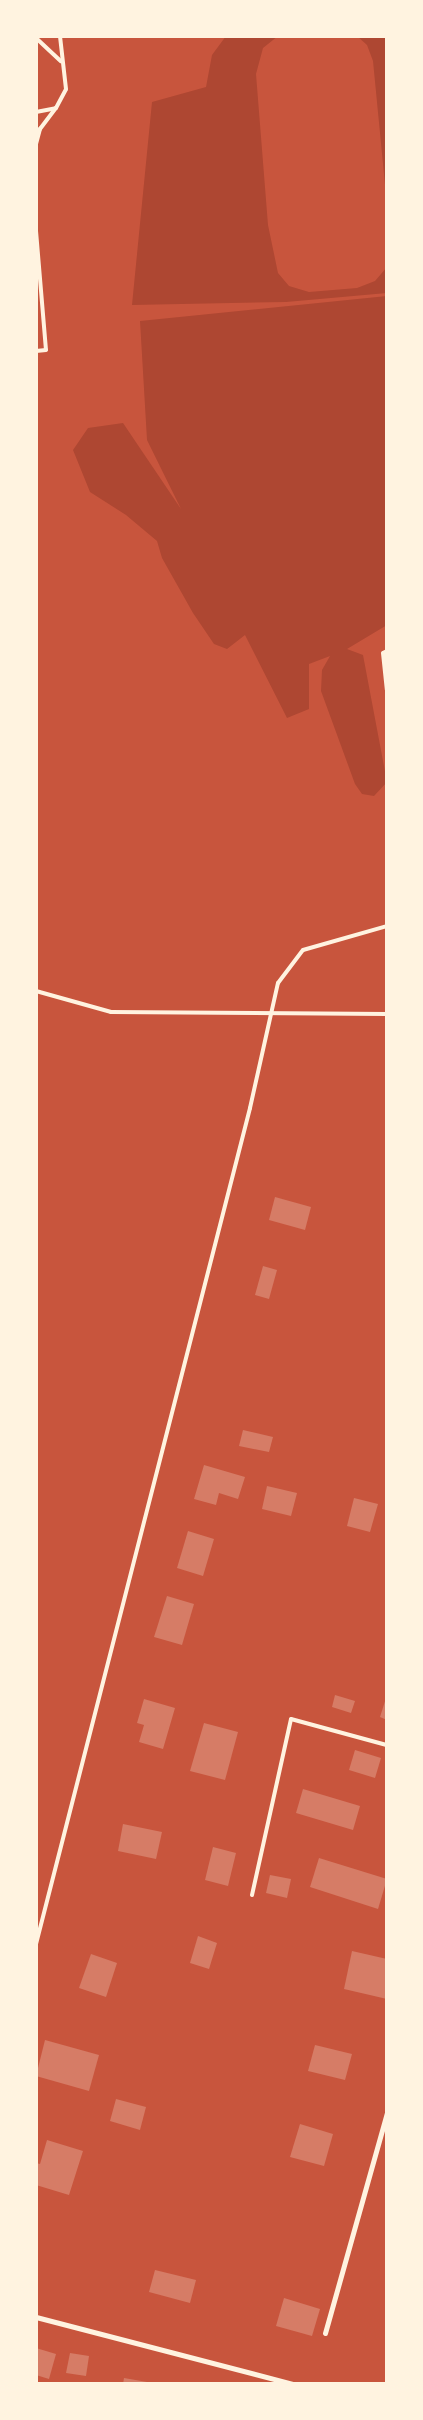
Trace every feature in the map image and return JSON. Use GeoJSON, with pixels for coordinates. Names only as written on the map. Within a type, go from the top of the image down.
{"type":"FeatureCollection","features":[{"type":"Feature","properties":{"kind":"street"},"geometry":{"type":"LineString","coordinates":[[325,2333],[387,2112]]}},
{"type":"Feature","properties":{"kind":"street"},"geometry":{"type":"LineString","coordinates":[[36,2317],[294,2384]]}},
{"type":"Feature","properties":{"kind":"lane"},"geometry":{"type":"LineString","coordinates":[[36,144],[40,129],[56,108],[66,89],[61,61],[60,36]]}},
{"type":"Feature","properties":{"kind":"lane"},"geometry":{"type":"LineString","coordinates":[[36,38],[61,61]]}},
{"type":"Feature","properties":{"kind":"lane"},"geometry":{"type":"LineString","coordinates":[[36,112],[56,108]]}},
{"type":"Feature","properties":{"kind":"lane"},"geometry":{"type":"LineString","coordinates":[[36,231],[46,350],[36,351]]}},
{"type":"Feature","properties":{"kind":"lane"},"geometry":{"type":"LineString","coordinates":[[387,650],[384,653],[387,690]]}},
{"type":"Feature","properties":{"kind":"lane"},"geometry":{"type":"LineString","coordinates":[[36,1944],[246,1127],[269,1013],[278,983],[303,950],[387,926]]}},
{"type":"Feature","properties":{"kind":"lane"},"geometry":{"type":"LineString","coordinates":[[36,991],[111,1012],[387,1014]]}},
{"type":"Feature","properties":{"kind":"lane"},"geometry":{"type":"LineString","coordinates":[[252,1895],[291,1719],[387,1745]]}},
{"type":"Feature","properties":{"kind":"shaded area"},"geometry":{"type":"Polygon","coordinates":[[[226,36],[278,36],[263,48],[256,74],[268,225],[278,273],[289,286],[309,292],[357,288],[375,281],[387,267],[387,293],[286,302],[132,305],[152,102],[206,87],[212,55],[226,36]]]}},
{"type":"Feature","properties":{"kind":"shaded area"},"geometry":{"type":"Polygon","coordinates":[[[357,36],[387,36],[387,205],[373,61],[367,45],[357,36]]]}},
{"type":"Feature","properties":{"kind":"shaded area"},"geometry":{"type":"Polygon","coordinates":[[[387,296],[387,625],[347,649],[363,655],[387,782],[374,796],[362,794],[355,784],[321,691],[322,670],[330,656],[309,664],[309,709],[287,718],[245,635],[227,649],[214,644],[193,613],[162,558],[157,541],[126,515],[90,492],[73,450],[88,428],[123,423],[181,509],[147,440],[140,321],[387,296]]]}},
{"type":"Feature","properties":{"kind":"building"},"geometry":{"type":"Polygon","coordinates":[[[275,1197],[311,1207],[305,1230],[269,1220],[275,1197]]]}},
{"type":"Feature","properties":{"kind":"building"},"geometry":{"type":"Polygon","coordinates":[[[263,1266],[277,1270],[269,1299],[255,1295],[263,1266]]]}},
{"type":"Feature","properties":{"kind":"building"},"geometry":{"type":"Polygon","coordinates":[[[243,1430],[273,1437],[269,1452],[239,1446],[243,1430]]]}},
{"type":"Feature","properties":{"kind":"building"},"geometry":{"type":"Polygon","coordinates":[[[204,1465],[245,1477],[238,1499],[219,1493],[216,1505],[194,1499],[204,1465]]]}},
{"type":"Feature","properties":{"kind":"building"},"geometry":{"type":"Polygon","coordinates":[[[267,1486],[297,1493],[291,1516],[262,1509],[267,1486]]]}},
{"type":"Feature","properties":{"kind":"building"},"geometry":{"type":"Polygon","coordinates":[[[354,1498],[378,1504],[370,1532],[347,1526],[354,1498]]]}},
{"type":"Feature","properties":{"kind":"building"},"geometry":{"type":"Polygon","coordinates":[[[188,1531],[214,1539],[203,1576],[177,1568],[188,1531]]]}},
{"type":"Feature","properties":{"kind":"building"},"geometry":{"type":"Polygon","coordinates":[[[167,1596],[194,1604],[182,1645],[154,1637],[167,1596]]]}},
{"type":"Feature","properties":{"kind":"building"},"geometry":{"type":"Polygon","coordinates":[[[335,1695],[355,1701],[351,1713],[332,1707],[335,1695]]]}},
{"type":"Feature","properties":{"kind":"building"},"geometry":{"type":"Polygon","coordinates":[[[387,1695],[387,1720],[380,1717],[387,1695]]]}},
{"type":"Feature","properties":{"kind":"building"},"geometry":{"type":"Polygon","coordinates":[[[144,1699],[175,1708],[163,1749],[139,1742],[144,1725],[137,1723],[144,1699]]]}},
{"type":"Feature","properties":{"kind":"building"},"geometry":{"type":"Polygon","coordinates":[[[204,1723],[238,1732],[225,1780],[190,1771],[204,1723]]]}},
{"type":"Feature","properties":{"kind":"building"},"geometry":{"type":"Polygon","coordinates":[[[355,1750],[381,1758],[375,1778],[349,1770],[355,1750]]]}},
{"type":"Feature","properties":{"kind":"building"},"geometry":{"type":"Polygon","coordinates":[[[303,1789],[360,1806],[353,1830],[296,1813],[303,1789]]]}},
{"type":"Feature","properties":{"kind":"building"},"geometry":{"type":"Polygon","coordinates":[[[123,1824],[162,1832],[156,1859],[118,1851],[123,1824]]]}},
{"type":"Feature","properties":{"kind":"building"},"geometry":{"type":"Polygon","coordinates":[[[213,1847],[236,1853],[228,1886],[205,1880],[213,1847]]]}},
{"type":"Feature","properties":{"kind":"building"},"geometry":{"type":"Polygon","coordinates":[[[319,1858],[387,1879],[378,1909],[310,1887],[319,1858]]]}},
{"type":"Feature","properties":{"kind":"building"},"geometry":{"type":"Polygon","coordinates":[[[270,1875],[291,1879],[287,1898],[266,1893],[270,1875]]]}},
{"type":"Feature","properties":{"kind":"building"},"geometry":{"type":"Polygon","coordinates":[[[198,1936],[217,1943],[209,1969],[190,1963],[198,1936]]]}},
{"type":"Feature","properties":{"kind":"building"},"geometry":{"type":"Polygon","coordinates":[[[352,1951],[387,1959],[387,1999],[344,1989],[352,1951]]]}},
{"type":"Feature","properties":{"kind":"building"},"geometry":{"type":"Polygon","coordinates":[[[91,1954],[117,1963],[106,1997],[79,1988],[91,1954]]]}},
{"type":"Feature","properties":{"kind":"building"},"geometry":{"type":"Polygon","coordinates":[[[45,2040],[99,2055],[89,2091],[36,2076],[45,2040]]]}},
{"type":"Feature","properties":{"kind":"building"},"geometry":{"type":"Polygon","coordinates":[[[315,2045],[352,2054],[345,2080],[308,2071],[315,2045]]]}},
{"type":"Feature","properties":{"kind":"building"},"geometry":{"type":"Polygon","coordinates":[[[116,2099],[146,2107],[140,2130],[110,2121],[116,2099]]]}},
{"type":"Feature","properties":{"kind":"building"},"geometry":{"type":"Polygon","coordinates":[[[300,2124],[333,2134],[324,2166],[290,2157],[300,2124]]]}},
{"type":"Feature","properties":{"kind":"building"},"geometry":{"type":"Polygon","coordinates":[[[47,2140],[83,2151],[69,2195],[36,2185],[36,2163],[40,2164],[47,2140]]]}},
{"type":"Feature","properties":{"kind":"building"},"geometry":{"type":"Polygon","coordinates":[[[155,2270],[196,2280],[190,2303],[149,2292],[155,2270]]]}},
{"type":"Feature","properties":{"kind":"building"},"geometry":{"type":"Polygon","coordinates":[[[284,2298],[320,2309],[312,2336],[276,2326],[284,2298]]]}},
{"type":"Feature","properties":{"kind":"building"},"geometry":{"type":"Polygon","coordinates":[[[36,2348],[56,2354],[49,2379],[36,2375],[36,2348]]]}},
{"type":"Feature","properties":{"kind":"building"},"geometry":{"type":"Polygon","coordinates":[[[70,2353],[89,2356],[86,2376],[66,2373],[70,2353]]]}},
{"type":"Feature","properties":{"kind":"building"},"geometry":{"type":"Polygon","coordinates":[[[124,2378],[147,2382],[147,2384],[123,2384],[124,2378]]]}}]}
